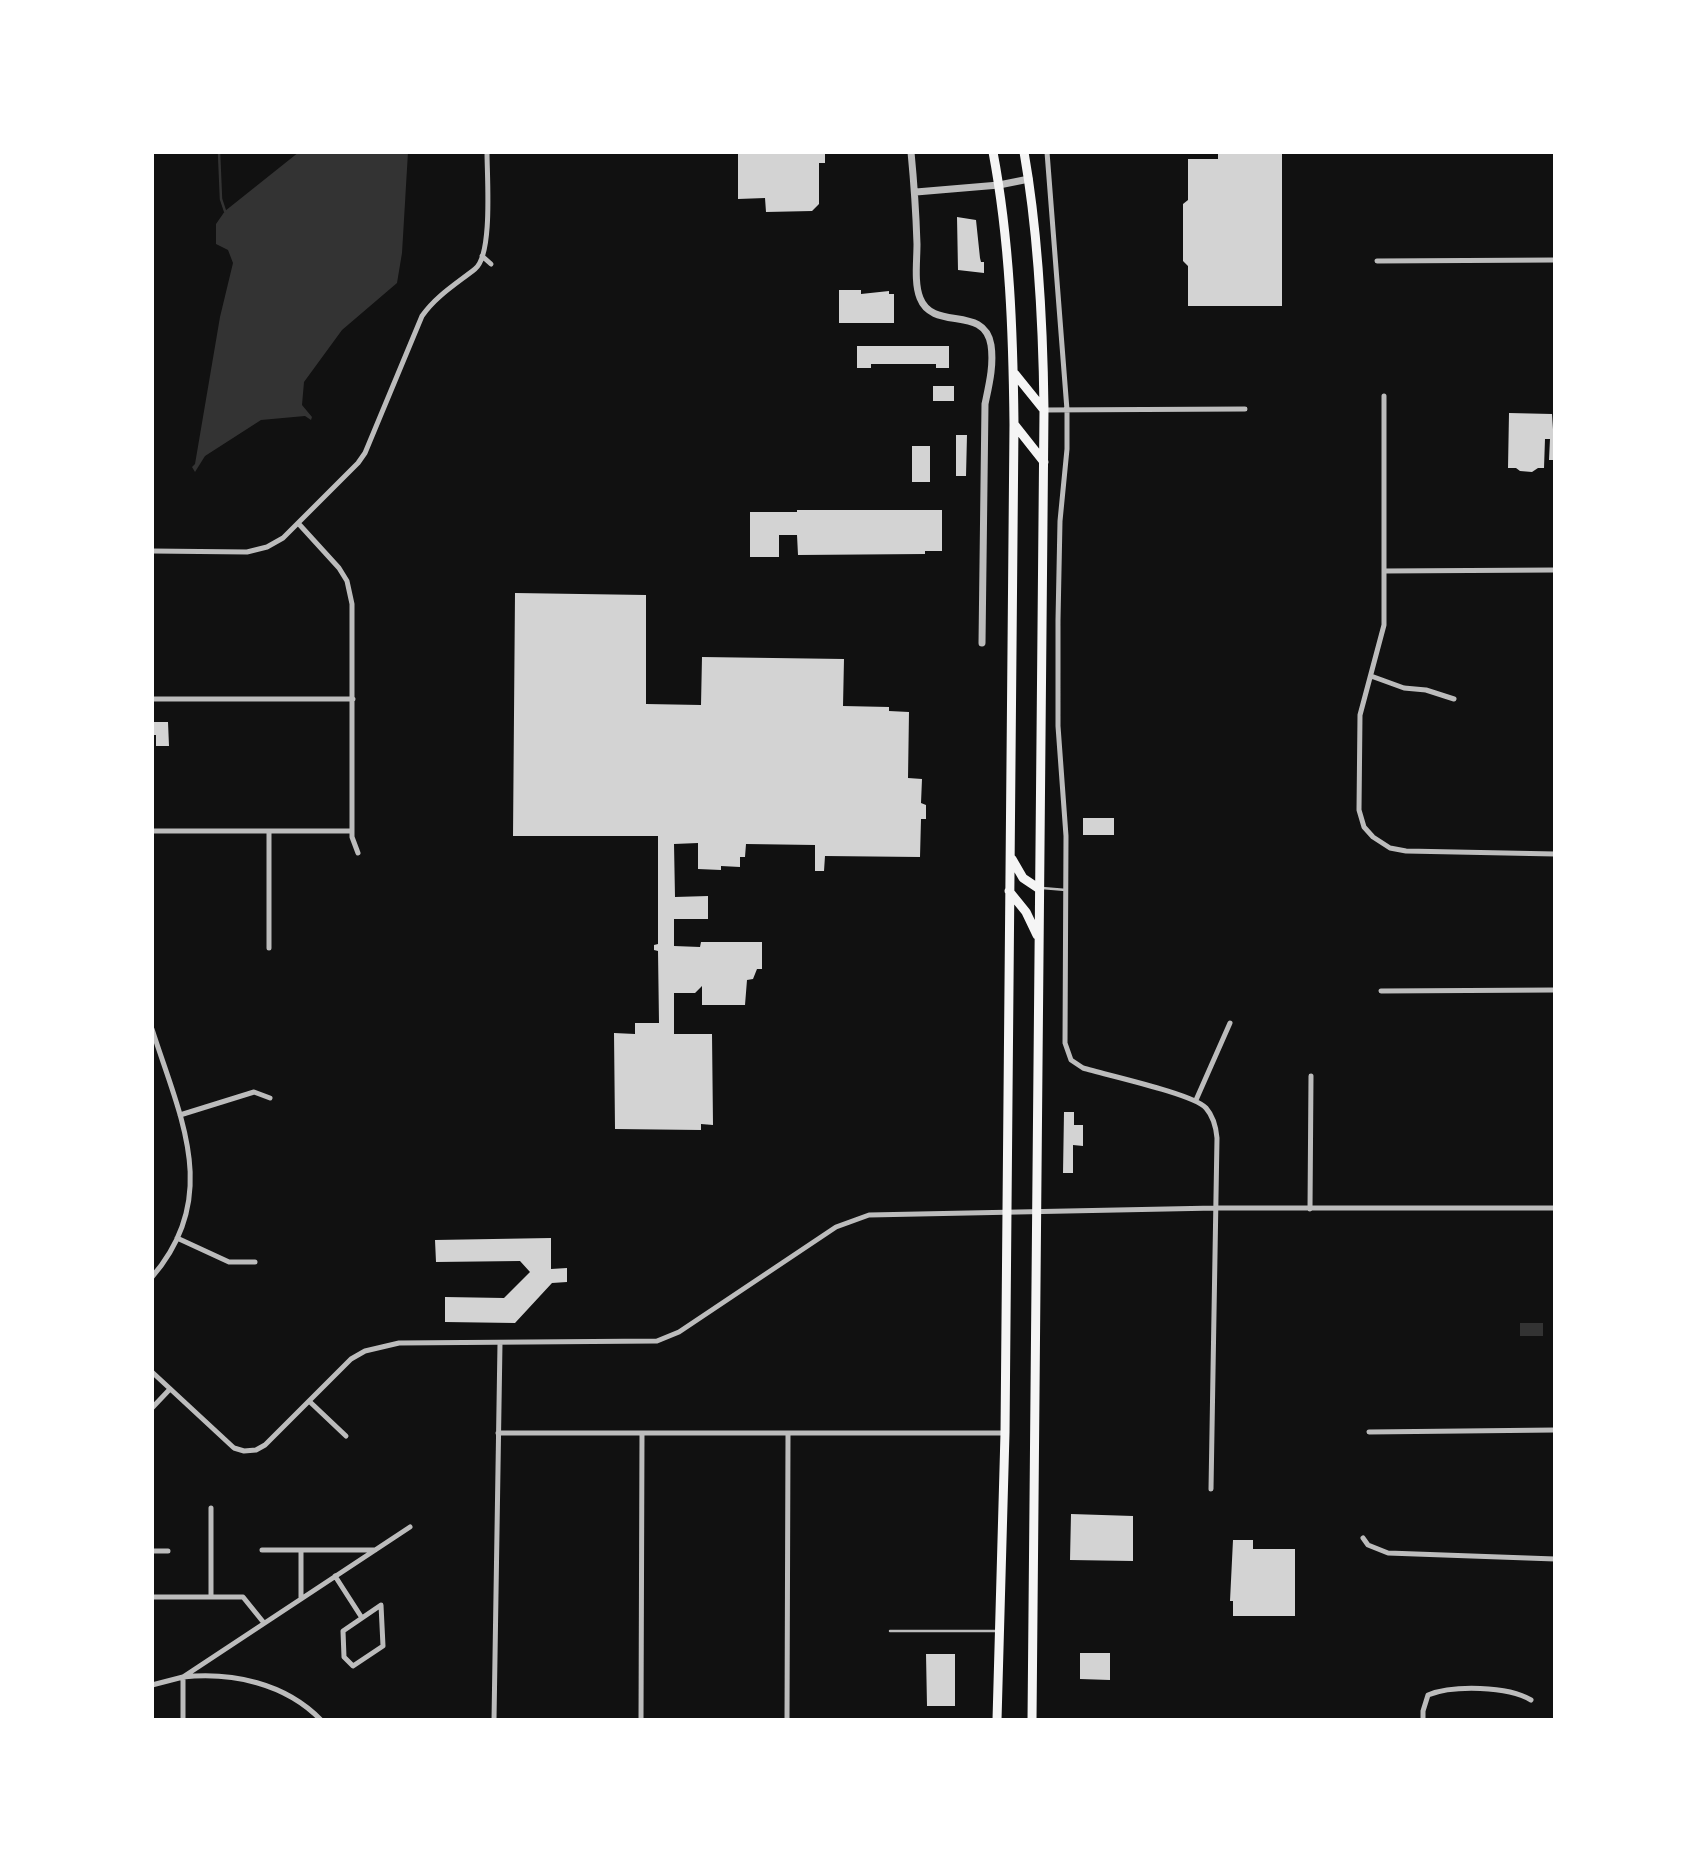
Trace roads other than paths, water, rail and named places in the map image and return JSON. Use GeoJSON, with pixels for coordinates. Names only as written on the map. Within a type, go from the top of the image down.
{"type":"FeatureCollection","features":[{"type":"Feature","properties":{"kind":"highway"},"geometry":{"type":"LineString","coordinates":[[993,152],[1011,300],[1014,372],[1005,1433],[997,1720]]}},
{"type":"Feature","properties":{"kind":"highway"},"geometry":{"type":"LineString","coordinates":[[1024,152],[1041,309],[1044,410],[1032,1720]]}},
{"type":"Feature","properties":{"kind":"highway"},"geometry":{"type":"LineString","coordinates":[[1014,372],[1044,410]]}},
{"type":"Feature","properties":{"kind":"highway"},"geometry":{"type":"LineString","coordinates":[[1014,424],[1044,463]]}},
{"type":"Feature","properties":{"kind":"highway"},"geometry":{"type":"LineString","coordinates":[[1010,854],[1023,878],[1038,888]]}},
{"type":"Feature","properties":{"kind":"highway"},"geometry":{"type":"LineString","coordinates":[[1009,891],[1026,912],[1038,936]]}},
{"type":"Feature","properties":{"kind":"street"},"geometry":{"type":"LineString","coordinates":[[152,551],[247,552],[267,547],[283,538],[358,463],[365,453],[422,316],[463,275],[477,268],[486,247],[487,152]]}},
{"type":"Feature","properties":{"kind":"street"},"geometry":{"type":"LineString","coordinates":[[911,152],[916,192],[920,298],[933,313],[967,319],[979,325],[991,344],[991,368],[985,404],[982,643]]}},
{"type":"Feature","properties":{"kind":"street"},"geometry":{"type":"LineString","coordinates":[[1047,152],[1067,410],[1058,607],[1058,726],[1066,836],[1065,1043],[1070,1060],[1083,1068],[1189,1096],[1205,1106],[1216,1128],[1211,1489]]}},
{"type":"Feature","properties":{"kind":"street"},"geometry":{"type":"LineString","coordinates":[[916,192],[999,185],[1029,179]]}},
{"type":"Feature","properties":{"kind":"street"},"geometry":{"type":"LineString","coordinates":[[482,256],[491,264]]}},
{"type":"Feature","properties":{"kind":"street"},"geometry":{"type":"LineString","coordinates":[[1377,261],[1555,260]]}},
{"type":"Feature","properties":{"kind":"street"},"geometry":{"type":"LineString","coordinates":[[1384,396],[1384,625],[1360,715],[1359,810],[1364,827],[1373,837],[1390,848],[1406,851],[1555,854]]}},
{"type":"Feature","properties":{"kind":"street"},"geometry":{"type":"LineString","coordinates":[[1044,410],[1244,408]]}},
{"type":"Feature","properties":{"kind":"street"},"geometry":{"type":"LineString","coordinates":[[298,523],[339,568],[347,581],[352,604],[352,831],[358,853]]}},
{"type":"Feature","properties":{"kind":"street"},"geometry":{"type":"LineString","coordinates":[[1384,571],[1555,570]]}},
{"type":"Feature","properties":{"kind":"street"},"geometry":{"type":"LineString","coordinates":[[1371,677],[1404,688],[1426,690],[1454,699]]}},
{"type":"Feature","properties":{"kind":"street"},"geometry":{"type":"LineString","coordinates":[[152,699],[352,699]]}},
{"type":"Feature","properties":{"kind":"street"},"geometry":{"type":"LineString","coordinates":[[152,831],[352,831]]}},
{"type":"Feature","properties":{"kind":"street"},"geometry":{"type":"LineString","coordinates":[[269,831],[269,948]]}},
{"type":"Feature","properties":{"kind":"street"},"geometry":{"type":"LineString","coordinates":[[1381,991],[1555,990]]}},
{"type":"Feature","properties":{"kind":"street"},"geometry":{"type":"LineString","coordinates":[[1196,1100],[1230,1023]]}},
{"type":"Feature","properties":{"kind":"street"},"geometry":{"type":"LineString","coordinates":[[152,1029],[188,1143],[191,1188],[177,1238],[168,1257],[152,1276]]}},
{"type":"Feature","properties":{"kind":"street"},"geometry":{"type":"LineString","coordinates":[[1310,1209],[1311,1076]]}},
{"type":"Feature","properties":{"kind":"street"},"geometry":{"type":"LineString","coordinates":[[180,1115],[254,1092],[270,1098]]}},
{"type":"Feature","properties":{"kind":"street"},"geometry":{"type":"LineString","coordinates":[[152,1372],[226,1443],[244,1451],[256,1450],[265,1446],[351,1359],[365,1351],[399,1343],[657,1341],[672,1336],[825,1234],[853,1219],[885,1213],[1216,1208],[1555,1208]]}},
{"type":"Feature","properties":{"kind":"street"},"geometry":{"type":"LineString","coordinates":[[177,1238],[229,1262],[255,1262]]}},
{"type":"Feature","properties":{"kind":"street"},"geometry":{"type":"LineString","coordinates":[[494,1720],[500,1343]]}},
{"type":"Feature","properties":{"kind":"street"},"geometry":{"type":"LineString","coordinates":[[152,1408],[170,1389]]}},
{"type":"Feature","properties":{"kind":"street"},"geometry":{"type":"LineString","coordinates":[[309,1401],[346,1436]]}},
{"type":"Feature","properties":{"kind":"street"},"geometry":{"type":"LineString","coordinates":[[1369,1432],[1555,1430]]}},
{"type":"Feature","properties":{"kind":"street"},"geometry":{"type":"LineString","coordinates":[[498,1433],[1005,1433]]}},
{"type":"Feature","properties":{"kind":"street"},"geometry":{"type":"LineString","coordinates":[[641,1720],[642,1433]]}},
{"type":"Feature","properties":{"kind":"street"},"geometry":{"type":"LineString","coordinates":[[787,1720],[788,1434]]}},
{"type":"Feature","properties":{"kind":"street"},"geometry":{"type":"LineString","coordinates":[[211,1508],[211,1596]]}},
{"type":"Feature","properties":{"kind":"street"},"geometry":{"type":"LineString","coordinates":[[183,1677],[410,1527]]}},
{"type":"Feature","properties":{"kind":"street"},"geometry":{"type":"LineString","coordinates":[[1363,1538],[1368,1545],[1388,1553],[1555,1559]]}},
{"type":"Feature","properties":{"kind":"street"},"geometry":{"type":"LineString","coordinates":[[262,1550],[375,1550]]}},
{"type":"Feature","properties":{"kind":"street"},"geometry":{"type":"LineString","coordinates":[[301,1550],[301,1598]]}},
{"type":"Feature","properties":{"kind":"street"},"geometry":{"type":"LineString","coordinates":[[152,1551],[168,1551]]}},
{"type":"Feature","properties":{"kind":"street"},"geometry":{"type":"LineString","coordinates":[[335,1576],[362,1618]]}},
{"type":"Feature","properties":{"kind":"street"},"geometry":{"type":"LineString","coordinates":[[152,1597],[243,1597],[264,1623]]}},
{"type":"Feature","properties":{"kind":"street"},"geometry":{"type":"LineString","coordinates":[[382,1605],[383,1646],[352,1666],[344,1657],[343,1631],[362,1618],[382,1605]]}},
{"type":"Feature","properties":{"kind":"street"},"geometry":{"type":"LineString","coordinates":[[152,1685],[183,1677],[222,1676],[259,1683],[295,1699],[321,1720]]}},
{"type":"Feature","properties":{"kind":"street"},"geometry":{"type":"LineString","coordinates":[[183,1677],[184,1720]]}},
{"type":"Feature","properties":{"kind":"street"},"geometry":{"type":"LineString","coordinates":[[1423,1720],[1428,1695],[1443,1689],[1510,1691],[1531,1700]]}},
{"type":"Feature","properties":{"kind":"lane"},"geometry":{"type":"LineString","coordinates":[[1038,888],[1066,890]]}},
{"type":"Feature","properties":{"kind":"lane"},"geometry":{"type":"LineString","coordinates":[[890,1631],[999,1631]]}},
{"type":"Feature","properties":{"kind":"waterway"},"geometry":{"type":"LineString","coordinates":[[219,152],[221,199],[225,211]]}}]}
